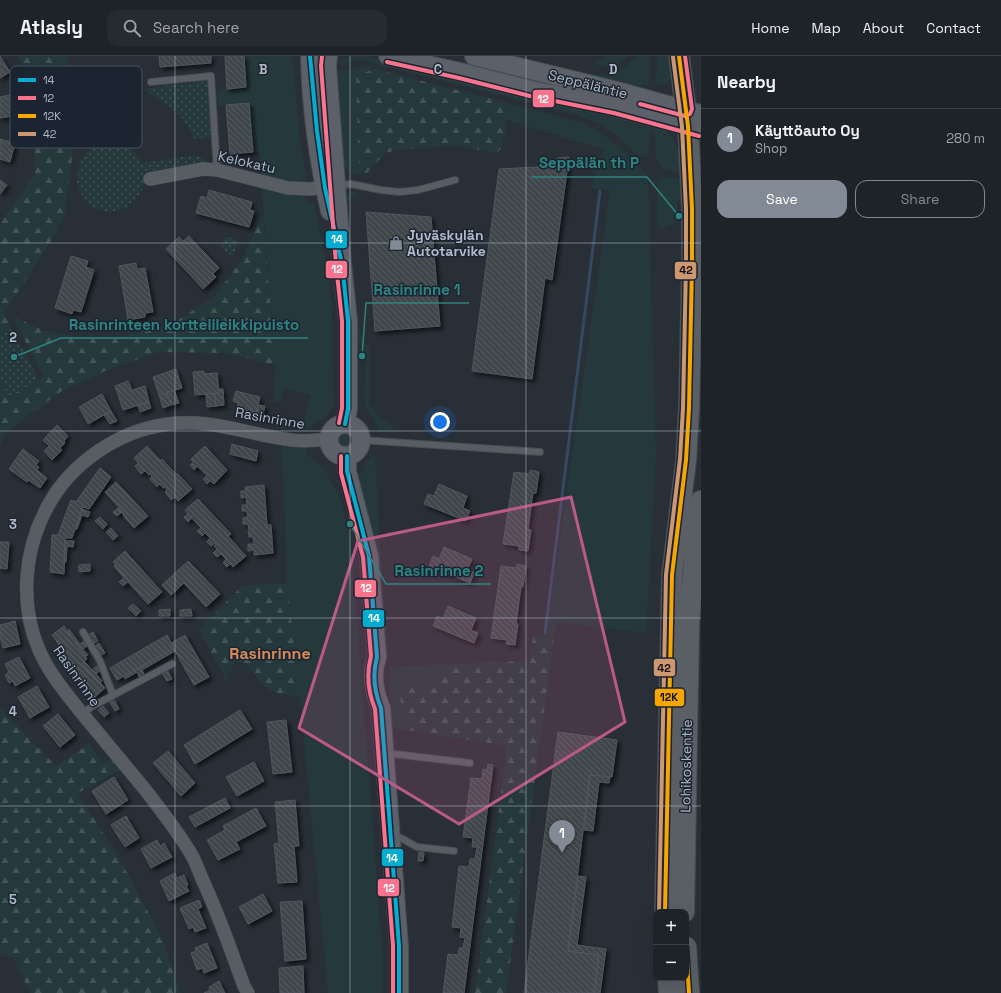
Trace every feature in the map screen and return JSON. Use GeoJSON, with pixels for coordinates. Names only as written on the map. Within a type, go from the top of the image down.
{"type":"FeatureCollection","features":[{"type":"Feature","properties":{"kind":"main road","name":"Lohikoskentie"},"geometry":{"type":"LineString","coordinates":[[665,909],[672,575],[686,460],[689,408],[694,120],[679,56]]}},
{"type":"Feature","properties":{"kind":"main road","name":"Lohikoskentie"},"geometry":{"type":"LineString","coordinates":[[684,909],[689,623],[701,501]]}},
{"type":"Feature","properties":{"kind":"main road"},"geometry":{"type":"LineString","coordinates":[[668,981],[669,993]]}},
{"type":"Feature","properties":{"kind":"main road"},"geometry":{"type":"LineString","coordinates":[[688,981],[689,993]]}},
{"type":"Feature","properties":{"kind":"street"},"geometry":{"type":"LineString","coordinates":[[310,56],[316,131],[331,187]]}},
{"type":"Feature","properties":{"kind":"street"},"geometry":{"type":"LineString","coordinates":[[328,56],[327,66],[331,187],[342,264],[348,321],[348,409],[345,424]]}},
{"type":"Feature","properties":{"kind":"street","name":"Seppäläntie"},"geometry":{"type":"LineString","coordinates":[[388,56],[531,90],[614,107],[694,120]]}},
{"type":"Feature","properties":{"kind":"street","name":"Seppäläntie"},"geometry":{"type":"LineString","coordinates":[[474,56],[617,91],[694,120]]}},
{"type":"Feature","properties":{"kind":"street","name":"Kelokatu"},"geometry":{"type":"LineString","coordinates":[[150,178],[203,169],[217,170],[288,188],[310,189],[331,187]]}},
{"type":"Feature","properties":{"kind":"street","name":"Rasinrinne"},"geometry":{"type":"LineString","coordinates":[[248,993],[210,896],[191,854],[168,819],[55,678],[39,650],[31,625],[27,595],[28,561],[37,527],[51,499],[72,472],[109,445],[137,431],[162,425],[196,423],[218,424],[286,440],[309,441],[328,439]]}},
{"type":"Feature","properties":{"kind":"street"},"geometry":{"type":"LineString","coordinates":[[345,424],[350,425],[358,431],[361,440],[357,450],[348,456],[343,456],[334,452],[331,449],[328,439],[336,427],[345,424]]}},
{"type":"Feature","properties":{"kind":"street"},"geometry":{"type":"LineString","coordinates":[[348,456],[347,471],[369,556],[376,657],[374,665],[374,681],[376,695],[381,708],[399,946],[399,993]]}},
{"type":"Feature","properties":{"kind":"lane"},"geometry":{"type":"LineString","coordinates":[[151,82],[211,76],[217,170]]}},
{"type":"Feature","properties":{"kind":"lane"},"geometry":{"type":"LineString","coordinates":[[331,187],[351,184],[399,192],[418,190],[455,180]]}},
{"type":"Feature","properties":{"kind":"lane"},"geometry":{"type":"LineString","coordinates":[[361,440],[540,452]]}},
{"type":"Feature","properties":{"kind":"lane"},"geometry":{"type":"LineString","coordinates":[[83,632],[100,661],[113,695]]}},
{"type":"Feature","properties":{"kind":"lane"},"geometry":{"type":"LineString","coordinates":[[83,714],[91,707],[172,664]]}},
{"type":"Feature","properties":{"kind":"lane"},"geometry":{"type":"LineString","coordinates":[[384,753],[470,763]]}},
{"type":"Feature","properties":{"kind":"lane"},"geometry":{"type":"LineString","coordinates":[[390,836],[401,838],[417,847],[454,851]]}},
{"type":"Feature","properties":{"kind":"highlighted area"},"geometry":{"type":"Polygon","coordinates":[[[571,497],[625,722],[459,824],[299,728],[358,541],[571,497]]]}},
{"type":"Feature","properties":{"kind":"green space"},"geometry":{"type":"Polygon","coordinates":[[[17,56],[67,56],[69,66],[25,66],[17,56]]]}},
{"type":"Feature","properties":{"kind":"green space"},"geometry":{"type":"Polygon","coordinates":[[[244,56],[292,56],[301,150],[308,183],[301,184],[306,200],[314,204],[328,272],[332,313],[334,402],[333,407],[327,415],[306,428],[303,427],[310,395],[284,389],[280,402],[274,402],[275,365],[259,151],[253,152],[249,104],[218,106],[217,89],[246,87],[244,56]]]}},
{"type":"Feature","properties":{"kind":"green space"},"geometry":{"type":"Polygon","coordinates":[[[349,56],[366,56],[496,90],[617,117],[666,131],[674,138],[683,170],[680,200],[677,202],[677,211],[675,212],[675,217],[677,217],[676,220],[668,227],[660,228],[658,226],[657,186],[659,180],[662,177],[679,179],[680,176],[677,172],[662,167],[659,164],[656,155],[656,137],[654,132],[649,133],[649,154],[646,157],[639,157],[615,134],[599,124],[577,115],[361,60],[341,65],[340,63],[349,56]]]}},
{"type":"Feature","properties":{"kind":"green space"},"geometry":{"type":"Polygon","coordinates":[[[506,56],[517,56],[565,69],[603,75],[612,74],[619,71],[637,56],[649,56],[649,85],[635,86],[613,82],[506,56]]]}},
{"type":"Feature","properties":{"kind":"green space"},"geometry":{"type":"Polygon","coordinates":[[[607,56],[628,56],[613,67],[606,67],[595,63],[607,56]]]}},
{"type":"Feature","properties":{"kind":"green space"},"geometry":{"type":"Polygon","coordinates":[[[657,56],[671,56],[672,76],[667,83],[663,85],[656,85],[657,56]]]}},
{"type":"Feature","properties":{"kind":"green space"},"geometry":{"type":"Polygon","coordinates":[[[365,66],[375,69],[356,76],[359,174],[353,174],[348,171],[342,161],[338,74],[339,71],[346,71],[365,66]]]}},
{"type":"Feature","properties":{"kind":"green space"},"geometry":{"type":"Polygon","coordinates":[[[375,69],[504,102],[506,111],[506,125],[501,148],[497,153],[453,145],[397,150],[385,153],[367,173],[359,174],[356,76],[375,69]]]}},
{"type":"Feature","properties":{"kind":"green space"},"geometry":{"type":"Polygon","coordinates":[[[209,81],[212,137],[194,139],[181,116],[170,106],[147,92],[147,88],[209,81]]]}},
{"type":"Feature","properties":{"kind":"green space"},"geometry":{"type":"Polygon","coordinates":[[[504,102],[583,123],[616,145],[645,172],[648,177],[656,455],[646,633],[556,622],[546,637],[610,190],[591,188],[603,149],[506,120],[506,107],[504,102]]]}},
{"type":"Feature","properties":{"kind":"green space"},"geometry":{"type":"Polygon","coordinates":[[[34,148],[73,148],[65,213],[57,231],[4,314],[12,329],[0,335],[0,223],[35,174],[34,148]]]}},
{"type":"Feature","properties":{"kind":"green space"},"geometry":{"type":"Polygon","coordinates":[[[94,148],[128,148],[136,153],[142,163],[195,155],[206,162],[145,172],[143,186],[138,197],[130,205],[119,210],[108,211],[98,209],[88,203],[77,186],[79,166],[83,157],[94,148]]]}},
{"type":"Feature","properties":{"kind":"green space"},"geometry":{"type":"Polygon","coordinates":[[[351,192],[357,192],[355,197],[347,202],[360,333],[365,343],[369,347],[369,403],[378,416],[392,426],[394,433],[382,432],[379,430],[365,405],[364,393],[366,351],[360,344],[356,330],[343,200],[346,195],[351,192]]]}},
{"type":"Feature","properties":{"kind":"green space"},"geometry":{"type":"Polygon","coordinates":[[[263,213],[275,365],[224,353],[158,352],[105,371],[62,391],[7,431],[0,445],[0,381],[9,396],[44,377],[14,320],[15,317],[44,331],[81,337],[120,337],[170,324],[212,299],[242,260],[263,213]]]}},
{"type":"Feature","properties":{"kind":"green space"},"geometry":{"type":"Polygon","coordinates":[[[225,236],[239,241],[233,256],[221,248],[225,236]]]}},
{"type":"Feature","properties":{"kind":"green space"},"geometry":{"type":"Polygon","coordinates":[[[12,329],[39,380],[9,396],[0,381],[0,335],[12,329]]]}},
{"type":"Feature","properties":{"kind":"green space"},"geometry":{"type":"Polygon","coordinates":[[[345,432],[351,435],[354,441],[351,447],[345,450],[339,447],[336,441],[339,435],[345,432]]]}},
{"type":"Feature","properties":{"kind":"green space"},"geometry":{"type":"Polygon","coordinates":[[[281,443],[307,447],[307,454],[324,469],[339,494],[351,543],[383,961],[382,993],[328,993],[301,708],[287,583],[281,443]]]}},
{"type":"Feature","properties":{"kind":"green space"},"geometry":{"type":"Polygon","coordinates":[[[375,455],[387,651],[385,651],[372,534],[357,474],[362,474],[366,462],[369,458],[375,455]]]}},
{"type":"Feature","properties":{"kind":"green space"},"geometry":{"type":"Polygon","coordinates":[[[287,583],[300,697],[276,693],[263,686],[246,663],[235,661],[226,680],[199,629],[243,585],[287,583]]]}},
{"type":"Feature","properties":{"kind":"green space"},"geometry":{"type":"Polygon","coordinates":[[[556,622],[506,993],[475,993],[507,746],[407,730],[401,710],[401,690],[411,684],[421,685],[429,681],[451,664],[530,661],[533,635],[546,636],[556,622]]]}},
{"type":"Feature","properties":{"kind":"green space"},"geometry":{"type":"Polygon","coordinates":[[[451,664],[429,681],[421,685],[411,684],[402,720],[407,730],[391,728],[389,667],[451,664]]]}},
{"type":"Feature","properties":{"kind":"green space"},"geometry":{"type":"Polygon","coordinates":[[[0,706],[7,716],[56,766],[89,744],[103,763],[112,758],[122,769],[78,793],[123,865],[161,936],[181,993],[30,993],[14,959],[0,954],[0,706]]]}},
{"type":"Feature","properties":{"kind":"building"},"geometry":{"type":"Polygon","coordinates":[[[0,56],[10,72],[0,78],[0,56]]]}},
{"type":"Feature","properties":{"kind":"building"},"geometry":{"type":"Polygon","coordinates":[[[159,56],[211,56],[211,63],[160,67],[159,56]]]}},
{"type":"Feature","properties":{"kind":"building"},"geometry":{"type":"Polygon","coordinates":[[[225,56],[244,56],[246,87],[227,89],[225,56]]]}},
{"type":"Feature","properties":{"kind":"building"},"geometry":{"type":"Polygon","coordinates":[[[10,95],[10,116],[0,118],[0,97],[10,95]]]}},
{"type":"Feature","properties":{"kind":"building"},"geometry":{"type":"Polygon","coordinates":[[[249,103],[253,152],[230,154],[226,105],[249,103]]]}},
{"type":"Feature","properties":{"kind":"building"},"geometry":{"type":"Polygon","coordinates":[[[0,139],[10,142],[10,148],[14,148],[10,162],[0,159],[0,139]]]}},
{"type":"Feature","properties":{"kind":"building"},"geometry":{"type":"Polygon","coordinates":[[[569,157],[552,280],[545,278],[532,379],[472,371],[499,169],[556,166],[557,158],[569,157]]]}},
{"type":"Feature","properties":{"kind":"building"},"geometry":{"type":"Polygon","coordinates":[[[0,180],[7,185],[0,194],[0,180]]]}},
{"type":"Feature","properties":{"kind":"building"},"geometry":{"type":"Polygon","coordinates":[[[209,190],[252,202],[250,210],[254,211],[249,227],[196,213],[201,196],[207,198],[209,190]]]}},
{"type":"Feature","properties":{"kind":"building"},"geometry":{"type":"Polygon","coordinates":[[[366,212],[431,217],[440,326],[375,331],[366,212]]]}},
{"type":"Feature","properties":{"kind":"building"},"geometry":{"type":"Polygon","coordinates":[[[189,236],[219,268],[213,274],[216,277],[203,289],[166,249],[179,237],[183,241],[189,236]]]}},
{"type":"Feature","properties":{"kind":"building"},"geometry":{"type":"Polygon","coordinates":[[[71,256],[88,261],[86,267],[94,270],[81,312],[73,310],[72,314],[55,308],[71,256]]]}},
{"type":"Feature","properties":{"kind":"building"},"geometry":{"type":"Polygon","coordinates":[[[136,263],[137,269],[145,268],[153,312],[145,313],[145,317],[128,320],[119,266],[136,263]]]}},
{"type":"Feature","properties":{"kind":"building"},"geometry":{"type":"Polygon","coordinates":[[[176,369],[182,388],[159,395],[153,377],[176,369]]]}},
{"type":"Feature","properties":{"kind":"building"},"geometry":{"type":"Polygon","coordinates":[[[204,371],[204,374],[217,373],[219,393],[195,395],[193,372],[204,371]]]}},
{"type":"Feature","properties":{"kind":"building"},"geometry":{"type":"Polygon","coordinates":[[[128,381],[132,390],[145,386],[149,402],[123,410],[115,386],[128,381]]]}},
{"type":"Feature","properties":{"kind":"building"},"geometry":{"type":"Polygon","coordinates":[[[218,389],[223,389],[224,405],[216,406],[215,393],[219,393],[218,389]]]}},
{"type":"Feature","properties":{"kind":"building"},"geometry":{"type":"Polygon","coordinates":[[[174,390],[179,403],[171,405],[167,393],[174,390]]]}},
{"type":"Feature","properties":{"kind":"building"},"geometry":{"type":"Polygon","coordinates":[[[236,391],[260,397],[256,414],[236,409],[238,403],[233,401],[236,391]]]}},
{"type":"Feature","properties":{"kind":"building"},"geometry":{"type":"Polygon","coordinates":[[[167,393],[171,405],[163,408],[159,395],[167,393]]]}},
{"type":"Feature","properties":{"kind":"building"},"geometry":{"type":"Polygon","coordinates":[[[215,393],[216,406],[207,407],[206,394],[215,393]]]}},
{"type":"Feature","properties":{"kind":"building"},"geometry":{"type":"Polygon","coordinates":[[[102,394],[111,411],[88,424],[79,407],[102,394]]]}},
{"type":"Feature","properties":{"kind":"building"},"geometry":{"type":"Polygon","coordinates":[[[149,402],[151,408],[140,412],[138,406],[149,402]]]}},
{"type":"Feature","properties":{"kind":"building"},"geometry":{"type":"Polygon","coordinates":[[[258,405],[265,406],[262,418],[241,413],[241,411],[256,414],[258,405]]]}},
{"type":"Feature","properties":{"kind":"building"},"geometry":{"type":"Polygon","coordinates":[[[111,411],[117,421],[110,424],[104,415],[111,411]]]}},
{"type":"Feature","properties":{"kind":"building"},"geometry":{"type":"Polygon","coordinates":[[[57,425],[68,436],[64,441],[65,443],[60,448],[62,450],[52,460],[44,451],[49,446],[43,440],[57,425]]]}},
{"type":"Feature","properties":{"kind":"building"},"geometry":{"type":"Polygon","coordinates":[[[232,444],[258,451],[256,461],[230,454],[232,444]]]}},
{"type":"Feature","properties":{"kind":"building"},"geometry":{"type":"Polygon","coordinates":[[[147,446],[161,461],[162,459],[176,474],[177,473],[192,489],[178,501],[175,497],[171,500],[165,492],[167,490],[165,487],[163,488],[160,484],[157,487],[150,479],[152,476],[151,474],[149,475],[145,471],[141,474],[135,466],[138,463],[134,458],[147,446]]]}},
{"type":"Feature","properties":{"kind":"building"},"geometry":{"type":"Polygon","coordinates":[[[205,446],[227,470],[214,484],[210,481],[207,484],[203,479],[207,476],[197,466],[194,470],[190,465],[193,462],[191,459],[205,446]]]}},
{"type":"Feature","properties":{"kind":"building"},"geometry":{"type":"Polygon","coordinates":[[[23,449],[39,461],[36,465],[39,467],[37,470],[47,478],[40,488],[28,480],[27,482],[9,469],[23,449]]]}},
{"type":"Feature","properties":{"kind":"building"},"geometry":{"type":"Polygon","coordinates":[[[100,468],[111,477],[89,509],[83,507],[72,538],[65,538],[64,574],[50,572],[52,535],[58,535],[71,500],[76,502],[100,468]]]}},
{"type":"Feature","properties":{"kind":"building"},"geometry":{"type":"Polygon","coordinates":[[[530,470],[539,472],[536,493],[533,493],[528,529],[531,530],[528,551],[519,550],[519,546],[503,544],[514,472],[529,474],[530,470]]]}},
{"type":"Feature","properties":{"kind":"building"},"geometry":{"type":"Polygon","coordinates":[[[116,482],[148,516],[134,528],[125,518],[127,517],[105,492],[116,482]]]}},
{"type":"Feature","properties":{"kind":"building"},"geometry":{"type":"Polygon","coordinates":[[[439,484],[467,496],[463,508],[470,511],[466,521],[424,504],[428,494],[434,496],[439,484]]]}},
{"type":"Feature","properties":{"kind":"building"},"geometry":{"type":"Polygon","coordinates":[[[264,485],[267,525],[271,525],[273,553],[254,555],[254,550],[248,551],[248,544],[254,544],[253,537],[249,537],[248,530],[253,530],[253,528],[249,529],[248,524],[243,524],[243,518],[248,517],[247,511],[242,511],[242,505],[247,505],[246,497],[241,498],[241,491],[246,491],[245,487],[264,485]]]}},
{"type":"Feature","properties":{"kind":"building"},"geometry":{"type":"Polygon","coordinates":[[[198,499],[231,534],[228,536],[246,556],[233,567],[230,564],[227,567],[223,563],[226,559],[221,554],[217,557],[213,553],[217,549],[214,546],[216,544],[215,543],[211,546],[207,542],[210,538],[205,533],[202,536],[197,531],[201,528],[192,518],[188,522],[184,517],[188,514],[185,510],[198,499]]]}},
{"type":"Feature","properties":{"kind":"building"},"geometry":{"type":"Polygon","coordinates":[[[118,508],[122,512],[117,516],[113,512],[118,508]]]}},
{"type":"Feature","properties":{"kind":"building"},"geometry":{"type":"Polygon","coordinates":[[[82,509],[90,512],[88,517],[82,515],[77,529],[75,529],[82,509]]]}},
{"type":"Feature","properties":{"kind":"building"},"geometry":{"type":"Polygon","coordinates":[[[100,517],[107,524],[103,529],[95,521],[100,517]]]}},
{"type":"Feature","properties":{"kind":"building"},"geometry":{"type":"Polygon","coordinates":[[[111,528],[118,536],[113,540],[106,532],[111,528]]]}},
{"type":"Feature","properties":{"kind":"building"},"geometry":{"type":"Polygon","coordinates":[[[65,541],[74,541],[73,547],[67,546],[66,562],[64,562],[65,541]]]}},
{"type":"Feature","properties":{"kind":"building"},"geometry":{"type":"Polygon","coordinates":[[[0,542],[9,542],[7,569],[0,568],[0,542]]]}},
{"type":"Feature","properties":{"kind":"building"},"geometry":{"type":"Polygon","coordinates":[[[444,547],[472,559],[467,570],[474,573],[470,583],[429,566],[433,556],[439,559],[444,547]]]}},
{"type":"Feature","properties":{"kind":"building"},"geometry":{"type":"Polygon","coordinates":[[[125,551],[162,592],[148,604],[113,562],[125,551]]]}},
{"type":"Feature","properties":{"kind":"building"},"geometry":{"type":"Polygon","coordinates":[[[188,561],[220,594],[206,607],[184,583],[171,595],[162,585],[188,561]]]}},
{"type":"Feature","properties":{"kind":"building"},"geometry":{"type":"Polygon","coordinates":[[[90,564],[90,571],[79,572],[79,565],[90,564]]]}},
{"type":"Feature","properties":{"kind":"building"},"geometry":{"type":"Polygon","coordinates":[[[517,564],[526,566],[523,587],[521,587],[516,623],[518,624],[515,645],[506,644],[507,640],[491,638],[501,566],[517,568],[517,564]]]}},
{"type":"Feature","properties":{"kind":"building"},"geometry":{"type":"Polygon","coordinates":[[[115,565],[140,593],[139,594],[128,582],[123,586],[119,582],[124,578],[114,566],[115,565]]]}},
{"type":"Feature","properties":{"kind":"building"},"geometry":{"type":"Polygon","coordinates":[[[133,604],[141,611],[136,616],[128,608],[133,604]]]}},
{"type":"Feature","properties":{"kind":"building"},"geometry":{"type":"Polygon","coordinates":[[[448,606],[476,618],[471,630],[478,633],[474,643],[433,626],[437,616],[443,618],[448,606]]]}},
{"type":"Feature","properties":{"kind":"building"},"geometry":{"type":"Polygon","coordinates":[[[170,609],[170,616],[159,616],[159,610],[170,609]]]}},
{"type":"Feature","properties":{"kind":"building"},"geometry":{"type":"Polygon","coordinates":[[[191,609],[192,616],[180,616],[180,610],[191,609]]]}},
{"type":"Feature","properties":{"kind":"building"},"geometry":{"type":"Polygon","coordinates":[[[15,621],[20,644],[3,648],[0,636],[0,625],[15,621]]]}},
{"type":"Feature","properties":{"kind":"building"},"geometry":{"type":"Polygon","coordinates":[[[64,626],[87,659],[82,664],[105,688],[94,698],[71,672],[75,668],[52,635],[64,626]]]}},
{"type":"Feature","properties":{"kind":"building"},"geometry":{"type":"Polygon","coordinates":[[[69,629],[80,644],[85,640],[88,645],[83,649],[88,655],[86,656],[67,631],[69,629]]]}},
{"type":"Feature","properties":{"kind":"building"},"geometry":{"type":"Polygon","coordinates":[[[93,632],[98,641],[93,644],[88,635],[93,632]]]}},
{"type":"Feature","properties":{"kind":"building"},"geometry":{"type":"Polygon","coordinates":[[[167,635],[174,648],[117,680],[110,668],[167,635]]]}},
{"type":"Feature","properties":{"kind":"building"},"geometry":{"type":"Polygon","coordinates":[[[185,635],[209,677],[194,685],[171,643],[185,635]]]}},
{"type":"Feature","properties":{"kind":"building"},"geometry":{"type":"Polygon","coordinates":[[[99,643],[105,653],[101,655],[95,646],[99,643]]]}},
{"type":"Feature","properties":{"kind":"building"},"geometry":{"type":"Polygon","coordinates":[[[174,648],[176,651],[142,670],[145,676],[140,678],[137,672],[125,679],[124,677],[174,648]]]}},
{"type":"Feature","properties":{"kind":"building"},"geometry":{"type":"Polygon","coordinates":[[[19,657],[30,678],[15,686],[13,681],[9,683],[5,675],[9,672],[5,664],[19,657]]]}},
{"type":"Feature","properties":{"kind":"building"},"geometry":{"type":"Polygon","coordinates":[[[85,662],[92,670],[97,666],[101,670],[96,674],[102,681],[100,683],[82,664],[85,662]]]}},
{"type":"Feature","properties":{"kind":"building"},"geometry":{"type":"Polygon","coordinates":[[[167,670],[172,679],[167,681],[162,673],[167,670]]]}},
{"type":"Feature","properties":{"kind":"building"},"geometry":{"type":"Polygon","coordinates":[[[37,686],[49,707],[30,718],[18,697],[37,686]]]}},
{"type":"Feature","properties":{"kind":"building"},"geometry":{"type":"Polygon","coordinates":[[[114,699],[119,709],[115,711],[109,701],[114,699]]]}},
{"type":"Feature","properties":{"kind":"building"},"geometry":{"type":"Polygon","coordinates":[[[103,706],[109,713],[104,717],[98,710],[103,706]]]}},
{"type":"Feature","properties":{"kind":"building"},"geometry":{"type":"Polygon","coordinates":[[[240,710],[252,729],[195,764],[184,745],[240,710]]]}},
{"type":"Feature","properties":{"kind":"building"},"geometry":{"type":"Polygon","coordinates":[[[58,714],[75,735],[60,747],[43,726],[58,714]]]}},
{"type":"Feature","properties":{"kind":"building"},"geometry":{"type":"Polygon","coordinates":[[[286,720],[292,772],[273,774],[267,722],[286,720]]]}},
{"type":"Feature","properties":{"kind":"building"},"geometry":{"type":"Polygon","coordinates":[[[558,732],[617,740],[612,777],[590,775],[568,951],[599,955],[594,993],[524,993],[558,732]]]}},
{"type":"Feature","properties":{"kind":"building"},"geometry":{"type":"Polygon","coordinates":[[[168,751],[195,783],[181,796],[153,763],[168,751]]]}},
{"type":"Feature","properties":{"kind":"building"},"geometry":{"type":"Polygon","coordinates":[[[254,762],[264,781],[237,796],[226,777],[254,762]]]}},
{"type":"Feature","properties":{"kind":"building"},"geometry":{"type":"Polygon","coordinates":[[[488,764],[493,765],[464,993],[443,993],[448,954],[458,955],[459,948],[463,948],[465,938],[460,937],[461,928],[452,927],[459,866],[469,867],[470,859],[475,859],[477,847],[472,847],[473,838],[463,837],[471,778],[482,779],[483,769],[487,770],[488,764]]]}},
{"type":"Feature","properties":{"kind":"building"},"geometry":{"type":"Polygon","coordinates":[[[590,775],[610,777],[609,783],[599,782],[593,831],[584,830],[590,775]]]}},
{"type":"Feature","properties":{"kind":"building"},"geometry":{"type":"Polygon","coordinates":[[[114,777],[128,800],[106,814],[92,791],[114,777]]]}},
{"type":"Feature","properties":{"kind":"building"},"geometry":{"type":"Polygon","coordinates":[[[225,798],[230,808],[195,827],[189,817],[225,798]]]}},
{"type":"Feature","properties":{"kind":"building"},"geometry":{"type":"Polygon","coordinates":[[[295,800],[299,846],[294,846],[297,882],[278,883],[274,844],[279,843],[275,802],[295,800]]]}},
{"type":"Feature","properties":{"kind":"building"},"geometry":{"type":"Polygon","coordinates":[[[256,808],[266,826],[236,842],[240,849],[218,860],[207,840],[225,830],[223,826],[256,808]]]}},
{"type":"Feature","properties":{"kind":"building"},"geometry":{"type":"Polygon","coordinates":[[[126,816],[139,838],[125,847],[111,825],[126,816]]]}},
{"type":"Feature","properties":{"kind":"building"},"geometry":{"type":"Polygon","coordinates":[[[157,840],[160,846],[164,843],[172,857],[151,868],[141,849],[157,840]]]}},
{"type":"Feature","properties":{"kind":"building"},"geometry":{"type":"Polygon","coordinates":[[[419,852],[424,853],[423,861],[418,861],[419,852]]]}},
{"type":"Feature","properties":{"kind":"building"},"geometry":{"type":"Polygon","coordinates":[[[175,873],[177,878],[184,875],[188,885],[186,886],[189,891],[169,901],[160,881],[175,873]]]}},
{"type":"Feature","properties":{"kind":"building"},"geometry":{"type":"Polygon","coordinates":[[[578,876],[586,877],[577,945],[606,949],[600,993],[594,993],[599,955],[568,951],[578,876]]]}},
{"type":"Feature","properties":{"kind":"building"},"geometry":{"type":"Polygon","coordinates":[[[263,894],[272,911],[248,924],[239,907],[263,894]]]}},
{"type":"Feature","properties":{"kind":"building"},"geometry":{"type":"Polygon","coordinates":[[[199,900],[202,907],[198,909],[206,928],[195,932],[193,927],[189,929],[180,908],[199,900]]]}},
{"type":"Feature","properties":{"kind":"building"},"geometry":{"type":"Polygon","coordinates":[[[302,901],[306,959],[285,961],[280,902],[302,901]]]}},
{"type":"Feature","properties":{"kind":"building"},"geometry":{"type":"Polygon","coordinates":[[[207,943],[217,968],[204,973],[202,968],[197,970],[191,953],[196,951],[195,948],[207,943]]]}},
{"type":"Feature","properties":{"kind":"building"},"geometry":{"type":"Polygon","coordinates":[[[303,966],[304,993],[280,993],[279,968],[303,966]]]}},
{"type":"Feature","properties":{"kind":"building"},"geometry":{"type":"Polygon","coordinates":[[[219,981],[225,993],[204,993],[210,990],[209,987],[219,981]]]}},
{"type":"Feature","properties":{"kind":"waterway"},"geometry":{"type":"LineString","coordinates":[[545,633],[600,191]]}},
{"type":"Feature","properties":{"kind":"transit line","name":"14"},"geometry":{"type":"LineString","coordinates":[[310,56],[317,131],[325,188],[342,264],[348,321],[348,409],[345,424]]}},
{"type":"Feature","properties":{"kind":"transit line","name":"12"},"geometry":{"type":"LineString","coordinates":[[322,56],[321,66],[336,264],[342,321],[342,408],[339,423]]}},
{"type":"Feature","properties":{"kind":"transit line","name":"12K"},"geometry":{"type":"LineString","coordinates":[[665,909],[672,575],[686,460],[689,408],[692,265],[692,209],[688,126],[679,56]]}},
{"type":"Feature","properties":{"kind":"transit line","name":"12"},"geometry":{"type":"LineString","coordinates":[[640,104],[685,116],[690,114],[692,109],[685,56]]}},
{"type":"Feature","properties":{"kind":"transit line","name":"42"},"geometry":{"type":"LineString","coordinates":[[659,909],[666,575],[680,459],[683,408],[686,265],[686,209],[682,127],[673,57]]}},
{"type":"Feature","properties":{"kind":"transit line","name":"12"},"geometry":{"type":"LineString","coordinates":[[387,62],[530,96],[614,113],[699,136]]}},
{"type":"Feature","properties":{"kind":"transit line","name":"12"},"geometry":{"type":"LineString","coordinates":[[341,456],[341,473],[363,557],[371,656],[368,683],[375,709],[393,946],[393,993]]}},
{"type":"Feature","properties":{"kind":"transit line","name":"14"},"geometry":{"type":"LineString","coordinates":[[347,456],[347,471],[369,556],[377,657],[374,683],[381,708],[399,946],[399,993]]}},
{"type":"Feature","properties":{"kind":"transit line","name":"12K"},"geometry":{"type":"LineString","coordinates":[[688,981],[689,993]]}},
{"type":"Feature","properties":{"kind":"place","name":"Seppälän th P"},"geometry":{"type":"Point","coordinates":[679,216]}},
{"type":"Feature","properties":{"kind":"place","name":"Jyväskylän Autotarvike"},"geometry":{"type":"Point","coordinates":[396,243]}},
{"type":"Feature","properties":{"kind":"place","name":"Rasinrinne 1"},"geometry":{"type":"Point","coordinates":[362,356]}},
{"type":"Feature","properties":{"kind":"place","name":"Rasinrinteen korttelileikkipuisto"},"geometry":{"type":"Point","coordinates":[14,357]}},
{"type":"Feature","properties":{"kind":"place","name":"Rasinrinne 2"},"geometry":{"type":"Point","coordinates":[350,524]}},
{"type":"Feature","properties":{"kind":"place","name":"Käyttöauto Oy"},"geometry":{"type":"Point","coordinates":[562,853]}},
{"type":"Feature","properties":{"kind":"district","name":"Rasinrinne"},"geometry":{"type":"Point","coordinates":[270,653]}}]}
